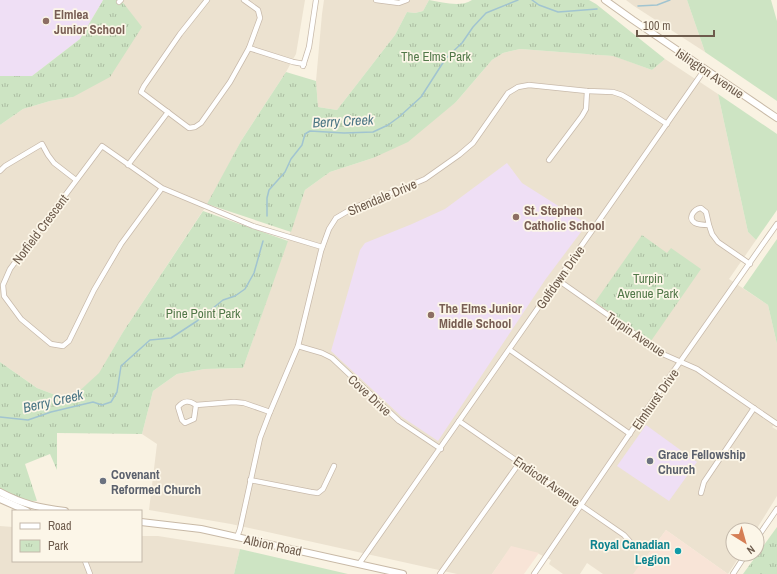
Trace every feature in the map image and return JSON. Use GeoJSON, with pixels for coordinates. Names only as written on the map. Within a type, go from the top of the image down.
{"type":"FeatureCollection","features":[{"type":"Feature","properties":{"kind":"main road","name":"Islington Avenue"},"geometry":{"type":"LineString","coordinates":[[605,0],[777,118]]}},
{"type":"Feature","properties":{"kind":"main road"},"geometry":{"type":"LineString","coordinates":[[0,492],[33,506],[58,510]]}},
{"type":"Feature","properties":{"kind":"main road"},"geometry":{"type":"LineString","coordinates":[[0,498],[25,510]]}},
{"type":"Feature","properties":{"kind":"main road","name":"Albion Road"},"geometry":{"type":"LineString","coordinates":[[142,522],[201,529],[403,574]]}},
{"type":"Feature","properties":{"kind":"street"},"geometry":{"type":"LineString","coordinates":[[207,0],[171,47],[141,92],[189,128],[195,127],[201,123],[230,82],[249,48],[260,18],[258,10],[244,0]]}},
{"type":"Feature","properties":{"kind":"street"},"geometry":{"type":"LineString","coordinates":[[249,48],[304,65],[309,47],[316,0]]}},
{"type":"Feature","properties":{"kind":"street"},"geometry":{"type":"LineString","coordinates":[[376,0],[399,3],[407,0]]}},
{"type":"Feature","properties":{"kind":"street","name":"Golfdown Drive"},"geometry":{"type":"LineString","coordinates":[[359,564],[441,449],[705,69]]}},
{"type":"Feature","properties":{"kind":"street","name":"Shendale Drive"},"geometry":{"type":"LineString","coordinates":[[237,537],[260,438],[298,346],[322,247],[329,229],[336,218],[353,208],[425,179],[459,155],[473,143],[508,93],[518,87],[529,85],[613,92],[622,95],[667,124]]}},
{"type":"Feature","properties":{"kind":"street"},"geometry":{"type":"LineString","coordinates":[[550,160],[586,109],[587,91]]}},
{"type":"Feature","properties":{"kind":"street"},"geometry":{"type":"LineString","coordinates":[[128,165],[168,112]]}},
{"type":"Feature","properties":{"kind":"street"},"geometry":{"type":"LineString","coordinates":[[0,171],[5,166],[42,144],[54,163],[76,180]]}},
{"type":"Feature","properties":{"kind":"street","name":"Norfield Crescent"},"geometry":{"type":"LineString","coordinates":[[162,188],[121,244],[94,290],[69,342],[63,346],[52,344],[22,319],[2,296],[3,284],[10,269],[102,146],[162,188],[253,226],[322,247]]}},
{"type":"Feature","properties":{"kind":"street","name":"Elmhurst Drive"},"geometry":{"type":"LineString","coordinates":[[534,574],[777,224]]}},
{"type":"Feature","properties":{"kind":"street"},"geometry":{"type":"LineString","coordinates":[[709,226],[712,234],[718,242],[750,264]]}},
{"type":"Feature","properties":{"kind":"street","name":"Turpin Avenue"},"geometry":{"type":"LineString","coordinates":[[558,280],[666,355],[697,369],[777,424]]}},
{"type":"Feature","properties":{"kind":"street","name":"Cove Drive"},"geometry":{"type":"LineString","coordinates":[[298,346],[322,353],[332,358],[399,421],[441,449]]}},
{"type":"Feature","properties":{"kind":"street"},"geometry":{"type":"LineString","coordinates":[[510,350],[630,434]]}},
{"type":"Feature","properties":{"kind":"street"},"geometry":{"type":"LineString","coordinates":[[196,405],[194,419],[185,423],[182,420],[178,407],[181,403],[186,401],[192,402],[196,405],[234,402],[244,403],[270,412]]}},
{"type":"Feature","properties":{"kind":"street"},"geometry":{"type":"LineString","coordinates":[[701,493],[704,482],[754,408]]}},
{"type":"Feature","properties":{"kind":"street","name":"Endicott Avenue"},"geometry":{"type":"LineString","coordinates":[[459,421],[624,535],[633,544]]}},
{"type":"Feature","properties":{"kind":"street"},"geometry":{"type":"LineString","coordinates":[[440,574],[520,462]]}},
{"type":"Feature","properties":{"kind":"street"},"geometry":{"type":"LineString","coordinates":[[250,480],[318,493],[323,489],[334,466]]}},
{"type":"Feature","properties":{"kind":"street"},"geometry":{"type":"LineString","coordinates":[[765,526],[777,509]]}},
{"type":"Feature","properties":{"kind":"street"},"geometry":{"type":"LineString","coordinates":[[85,562],[90,574]]}},
{"type":"Feature","properties":{"kind":"street"},"geometry":{"type":"LineString","coordinates":[[733,574],[741,562]]}},
{"type":"Feature","properties":{"kind":"shaded area","name":"Elmlea Junior School"},"geometry":{"type":"Polygon","coordinates":[[[0,0],[103,0],[80,39],[32,76],[0,76],[0,0]]]}},
{"type":"Feature","properties":{"kind":"shaded area"},"geometry":{"type":"Polygon","coordinates":[[[121,0],[305,0],[296,54],[241,141],[212,197],[123,332],[99,374],[77,393],[58,396],[37,388],[0,362],[0,125],[23,109],[50,101],[73,97],[121,0]]]}},
{"type":"Feature","properties":{"kind":"shaded area"},"geometry":{"type":"Polygon","coordinates":[[[324,0],[429,0],[423,11],[415,13],[407,12],[395,35],[337,110],[318,107],[316,81],[324,0]]]}},
{"type":"Feature","properties":{"kind":"shaded area"},"geometry":{"type":"Polygon","coordinates":[[[626,0],[687,0],[705,52],[634,6],[626,0]]]}},
{"type":"Feature","properties":{"kind":"shaded area"},"geometry":{"type":"Polygon","coordinates":[[[520,49],[614,56],[652,70],[665,59],[718,94],[748,232],[756,240],[729,279],[768,305],[777,344],[777,422],[772,427],[777,430],[777,496],[761,522],[725,522],[725,562],[736,562],[728,574],[666,530],[634,574],[603,574],[587,563],[580,574],[563,574],[549,564],[551,560],[539,554],[511,547],[492,574],[457,574],[231,524],[149,510],[157,444],[142,434],[153,391],[177,374],[205,369],[243,368],[305,190],[330,172],[373,158],[456,102],[492,60],[503,53],[520,49]]]}},
{"type":"Feature","properties":{"kind":"shaded area","name":"The Elms Junior Middle School"},"geometry":{"type":"Polygon","coordinates":[[[507,163],[522,183],[587,224],[545,280],[438,441],[402,417],[331,351],[360,250],[365,243],[445,209],[507,163]]]}},
{"type":"Feature","properties":{"kind":"shaded area"},"geometry":{"type":"Polygon","coordinates":[[[646,425],[697,462],[669,501],[617,466],[646,425]]]}},
{"type":"Feature","properties":{"kind":"shaded area"},"geometry":{"type":"Polygon","coordinates":[[[0,526],[12,527],[12,562],[142,562],[142,536],[158,536],[240,549],[234,574],[0,574],[0,526]]]}},
{"type":"Feature","properties":{"kind":"shaded area"},"geometry":{"type":"Polygon","coordinates":[[[666,530],[728,574],[633,574],[666,530]]]}},
{"type":"Feature","properties":{"kind":"shaded area"},"geometry":{"type":"Polygon","coordinates":[[[511,546],[539,553],[524,574],[492,574],[511,546]]]}},
{"type":"Feature","properties":{"kind":"green space"},"geometry":{"type":"Polygon","coordinates":[[[103,0],[121,0],[142,27],[110,77],[73,97],[50,101],[23,109],[0,125],[0,76],[32,76],[80,39],[103,0]]]}},
{"type":"Feature","properties":{"kind":"green space","name":"The Elms Park"},"geometry":{"type":"Polygon","coordinates":[[[429,0],[462,4],[472,0],[589,0],[665,59],[652,70],[613,56],[520,49],[503,53],[492,60],[456,102],[408,142],[373,158],[330,172],[305,190],[291,232],[207,204],[241,141],[286,72],[316,81],[318,107],[337,110],[395,35],[407,12],[415,13],[423,11],[429,0]]]}},
{"type":"Feature","properties":{"kind":"green space"},"geometry":{"type":"Polygon","coordinates":[[[687,0],[771,0],[777,21],[777,101],[705,52],[687,0]]]}},
{"type":"Feature","properties":{"kind":"green space"},"geometry":{"type":"Polygon","coordinates":[[[718,94],[777,134],[777,210],[756,240],[748,232],[718,94]]]}},
{"type":"Feature","properties":{"kind":"green space","name":"Pine Point Park"},"geometry":{"type":"Polygon","coordinates":[[[203,211],[288,241],[243,368],[205,369],[177,374],[153,391],[142,434],[57,433],[57,470],[50,454],[25,464],[37,501],[0,500],[0,362],[37,388],[58,396],[77,393],[99,373],[123,332],[203,211]]]}},
{"type":"Feature","properties":{"kind":"green space","name":"Turpin Avenue Park"},"geometry":{"type":"Polygon","coordinates":[[[642,235],[667,253],[671,248],[701,269],[651,341],[595,302],[642,235]]]}},
{"type":"Feature","properties":{"kind":"green space"},"geometry":{"type":"Polygon","coordinates":[[[777,239],[777,344],[768,305],[743,288],[777,239]]]}},
{"type":"Feature","properties":{"kind":"green space"},"geometry":{"type":"Polygon","coordinates":[[[777,527],[777,574],[743,574],[752,562],[765,562],[765,544],[777,527]]]}},
{"type":"Feature","properties":{"kind":"green space"},"geometry":{"type":"Polygon","coordinates":[[[240,549],[348,574],[234,574],[240,549]]]}},
{"type":"Feature","properties":{"kind":"waterway","name":"Berry Creek"},"geometry":{"type":"LineString","coordinates":[[267,216],[267,198],[269,190],[285,172],[291,159],[302,145],[305,134],[310,131],[344,133],[373,132],[388,125],[421,97],[446,58],[462,43],[473,27],[486,13],[518,0]]}},
{"type":"Feature","properties":{"kind":"waterway","name":"Berry Creek"},"geometry":{"type":"LineString","coordinates":[[532,0],[539,5],[558,12],[597,9]]}},
{"type":"Feature","properties":{"kind":"waterway","name":"Berry Creek"},"geometry":{"type":"LineString","coordinates":[[638,6],[657,5],[670,0]]}},
{"type":"Feature","properties":{"kind":"waterway","name":"Berry Creek"},"geometry":{"type":"LineString","coordinates":[[0,417],[28,420],[51,412],[93,402],[102,405],[111,402],[117,392],[121,366],[150,340],[171,338],[197,321],[223,300],[235,296],[245,289],[254,273],[263,241]]}},
{"type":"Feature","properties":{"kind":"place","name":"Elmlea Junior School"},"geometry":{"type":"Point","coordinates":[46,21]}},
{"type":"Feature","properties":{"kind":"place","name":"St. Stephen Catholic School"},"geometry":{"type":"Point","coordinates":[516,217]}},
{"type":"Feature","properties":{"kind":"place","name":"The Elms Junior Middle School"},"geometry":{"type":"Point","coordinates":[431,315]}},
{"type":"Feature","properties":{"kind":"place","name":"Grace Fellowship Church"},"geometry":{"type":"Point","coordinates":[650,461]}},
{"type":"Feature","properties":{"kind":"place","name":"Covenant Reformed Church"},"geometry":{"type":"Point","coordinates":[103,481]}},
{"type":"Feature","properties":{"kind":"place","name":"Royal Canadian Legion"},"geometry":{"type":"Point","coordinates":[678,551]}}]}
